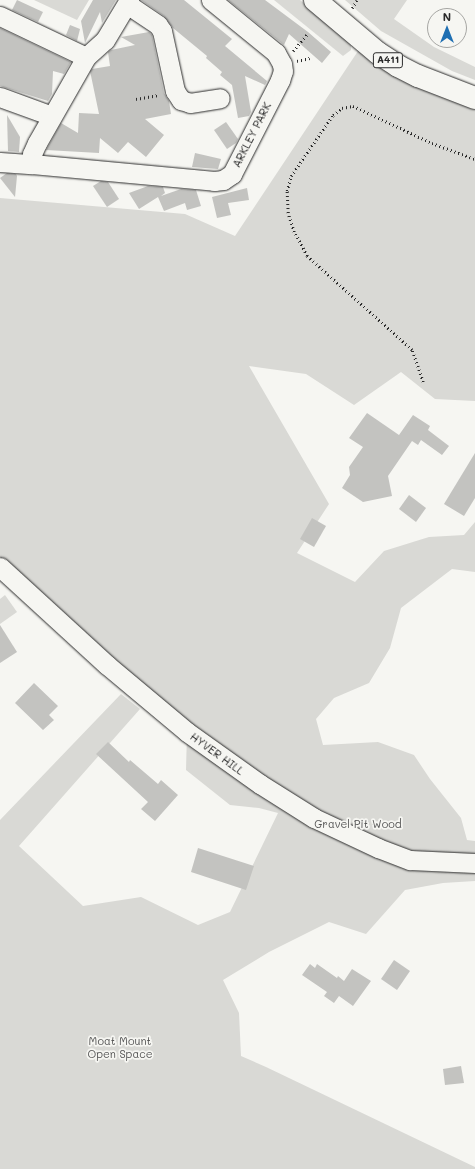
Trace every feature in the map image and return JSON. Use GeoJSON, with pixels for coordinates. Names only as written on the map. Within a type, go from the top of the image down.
{"type":"FeatureCollection","features":[{"type":"Feature","properties":{"kind":"main road","name":"A411"},"geometry":{"type":"LineString","coordinates":[[315,0],[378,53],[398,66],[418,76],[475,98]]}},
{"type":"Feature","properties":{"kind":"street"},"geometry":{"type":"LineString","coordinates":[[211,0],[276,53],[282,64]]}},
{"type":"Feature","properties":{"kind":"street"},"geometry":{"type":"LineString","coordinates":[[32,164],[32,154],[37,143],[86,57],[105,40],[128,2],[158,25],[162,31],[175,91],[181,100],[190,103],[220,98]]}},
{"type":"Feature","properties":{"kind":"street"},"geometry":{"type":"LineString","coordinates":[[0,16],[86,57]]}},
{"type":"Feature","properties":{"kind":"street","name":"ARKLEY PARK"},"geometry":{"type":"LineString","coordinates":[[0,162],[214,181],[223,180],[232,174],[277,87],[283,71],[282,64]]}},
{"type":"Feature","properties":{"kind":"street"},"geometry":{"type":"LineString","coordinates":[[0,97],[52,116]]}},
{"type":"Feature","properties":{"kind":"street","name":"HYVER HILL"},"geometry":{"type":"LineString","coordinates":[[0,567],[107,665],[187,732],[260,784],[314,818],[378,848],[410,860],[475,863]]}},
{"type":"Feature","properties":{"kind":"path"},"geometry":{"type":"LineString","coordinates":[[282,64],[308,33]]}},
{"type":"Feature","properties":{"kind":"path"},"geometry":{"type":"LineString","coordinates":[[136,99],[175,91]]}},
{"type":"Feature","properties":{"kind":"path"},"geometry":{"type":"LineString","coordinates":[[423,382],[412,350],[307,256],[294,232],[288,213],[287,191],[291,176],[333,115],[342,108],[353,106],[432,142],[475,159]]}},
{"type":"Feature","properties":{"kind":"green space"},"geometry":{"type":"Polygon","coordinates":[[[34,0],[89,0],[77,20],[34,0]]]}},
{"type":"Feature","properties":{"kind":"green space"},"geometry":{"type":"Polygon","coordinates":[[[274,0],[300,0],[351,42],[351,50],[343,56],[274,0]]]}},
{"type":"Feature","properties":{"kind":"green space"},"geometry":{"type":"Polygon","coordinates":[[[345,0],[407,0],[394,19],[427,42],[427,48],[436,48],[475,67],[475,80],[452,71],[381,31],[345,0]]]}},
{"type":"Feature","properties":{"kind":"green space"},"geometry":{"type":"Polygon","coordinates":[[[360,48],[475,108],[475,401],[435,399],[401,372],[354,405],[306,374],[249,366],[329,504],[297,553],[355,582],[384,551],[429,537],[464,535],[475,522],[475,572],[452,569],[401,608],[390,648],[369,683],[334,698],[316,719],[323,745],[378,742],[414,755],[430,779],[461,818],[467,840],[475,841],[475,881],[443,883],[405,890],[366,934],[329,922],[269,952],[223,980],[239,1013],[241,1056],[475,1167],[475,1169],[0,1169],[0,820],[121,694],[140,709],[19,846],[83,906],[141,897],[198,925],[230,912],[278,813],[259,808],[230,805],[186,770],[187,732],[0,567],[0,198],[185,214],[235,236],[360,48]]]}},
{"type":"Feature","properties":{"kind":"green space"},"geometry":{"type":"Polygon","coordinates":[[[5,595],[17,612],[0,624],[0,599],[5,595]]]}},
{"type":"Feature","properties":{"kind":"building"},"geometry":{"type":"Polygon","coordinates":[[[17,0],[43,12],[38,22],[12,10],[17,0]]]}},
{"type":"Feature","properties":{"kind":"building"},"geometry":{"type":"Polygon","coordinates":[[[93,0],[116,0],[102,23],[100,12],[85,43],[81,21],[93,0]]]}},
{"type":"Feature","properties":{"kind":"building"},"geometry":{"type":"Polygon","coordinates":[[[141,0],[184,0],[232,39],[225,46],[267,81],[265,85],[245,76],[251,112],[249,116],[238,118],[232,85],[220,75],[222,72],[206,58],[207,56],[173,28],[164,16],[141,0]]]}},
{"type":"Feature","properties":{"kind":"building"},"geometry":{"type":"Polygon","coordinates":[[[228,0],[265,0],[308,32],[331,52],[322,63],[289,34],[284,45],[228,0]]]}},
{"type":"Feature","properties":{"kind":"building"},"geometry":{"type":"Polygon","coordinates":[[[70,25],[80,29],[77,41],[66,35],[70,25]]]}},
{"type":"Feature","properties":{"kind":"building"},"geometry":{"type":"Polygon","coordinates":[[[0,28],[71,62],[64,74],[53,71],[52,94],[48,101],[0,86],[0,28]]]}},
{"type":"Feature","properties":{"kind":"building"},"geometry":{"type":"Polygon","coordinates":[[[149,32],[152,35],[164,93],[169,101],[171,114],[145,119],[164,135],[146,157],[128,142],[118,153],[100,138],[99,153],[46,150],[61,123],[78,133],[79,113],[99,114],[90,71],[92,69],[110,66],[108,52],[111,50],[135,45],[121,37],[149,32]]]}},
{"type":"Feature","properties":{"kind":"building"},"geometry":{"type":"Polygon","coordinates":[[[7,115],[20,137],[19,152],[8,151],[7,115]]]}},
{"type":"Feature","properties":{"kind":"building"},"geometry":{"type":"Polygon","coordinates":[[[226,122],[238,139],[236,143],[227,149],[214,130],[226,122]]]}},
{"type":"Feature","properties":{"kind":"building"},"geometry":{"type":"Polygon","coordinates":[[[195,153],[221,159],[218,169],[192,167],[195,153]]]}},
{"type":"Feature","properties":{"kind":"building"},"geometry":{"type":"Polygon","coordinates":[[[7,173],[16,174],[17,176],[15,197],[0,178],[7,173]]]}},
{"type":"Feature","properties":{"kind":"building"},"geometry":{"type":"Polygon","coordinates":[[[101,181],[108,182],[119,199],[107,207],[93,186],[101,181]]]}},
{"type":"Feature","properties":{"kind":"building"},"geometry":{"type":"Polygon","coordinates":[[[148,186],[163,187],[165,193],[161,196],[181,189],[196,190],[201,206],[187,210],[185,203],[164,211],[158,197],[139,209],[129,193],[148,186]]]}},
{"type":"Feature","properties":{"kind":"building"},"geometry":{"type":"Polygon","coordinates":[[[247,188],[249,200],[228,203],[231,215],[217,218],[212,197],[247,188]]]}},
{"type":"Feature","properties":{"kind":"building"},"geometry":{"type":"Polygon","coordinates":[[[367,413],[399,435],[413,415],[430,426],[428,430],[449,446],[442,455],[421,440],[418,445],[412,441],[388,476],[392,496],[363,502],[342,488],[350,475],[349,467],[363,447],[349,438],[367,413]]]}},
{"type":"Feature","properties":{"kind":"building"},"geometry":{"type":"Polygon","coordinates":[[[475,453],[475,498],[464,516],[444,504],[475,453]]]}},
{"type":"Feature","properties":{"kind":"building"},"geometry":{"type":"Polygon","coordinates":[[[409,495],[426,508],[416,522],[399,509],[409,495]]]}},
{"type":"Feature","properties":{"kind":"building"},"geometry":{"type":"Polygon","coordinates":[[[312,518],[326,526],[314,547],[300,539],[312,518]]]}},
{"type":"Feature","properties":{"kind":"building"},"geometry":{"type":"Polygon","coordinates":[[[0,625],[17,652],[0,663],[0,625]]]}},
{"type":"Feature","properties":{"kind":"building"},"geometry":{"type":"Polygon","coordinates":[[[34,683],[58,706],[49,715],[54,720],[43,730],[15,703],[34,683]]]}},
{"type":"Feature","properties":{"kind":"building"},"geometry":{"type":"Polygon","coordinates":[[[108,742],[129,762],[130,760],[158,784],[161,780],[178,795],[155,821],[141,809],[148,802],[96,754],[108,742]]]}},
{"type":"Feature","properties":{"kind":"building"},"geometry":{"type":"Polygon","coordinates":[[[198,848],[254,866],[246,890],[191,872],[198,848]]]}},
{"type":"Feature","properties":{"kind":"building"},"geometry":{"type":"Polygon","coordinates":[[[394,960],[410,971],[397,990],[381,979],[394,960]]]}},
{"type":"Feature","properties":{"kind":"building"},"geometry":{"type":"Polygon","coordinates":[[[310,964],[315,968],[317,964],[344,981],[352,969],[371,981],[353,1006],[339,996],[334,1003],[324,996],[327,992],[302,975],[310,964]]]}},
{"type":"Feature","properties":{"kind":"building"},"geometry":{"type":"Polygon","coordinates":[[[461,1066],[464,1083],[445,1085],[443,1069],[461,1066]]]}},
{"type":"Feature","properties":{"kind":"park label","name":"Gravel Pit Wood"},"geometry":{"type":"Point","coordinates":[358,824]}},
{"type":"Feature","properties":{"kind":"park label","name":"Moat Mount Open Space"},"geometry":{"type":"Point","coordinates":[120,1048]}}]}
